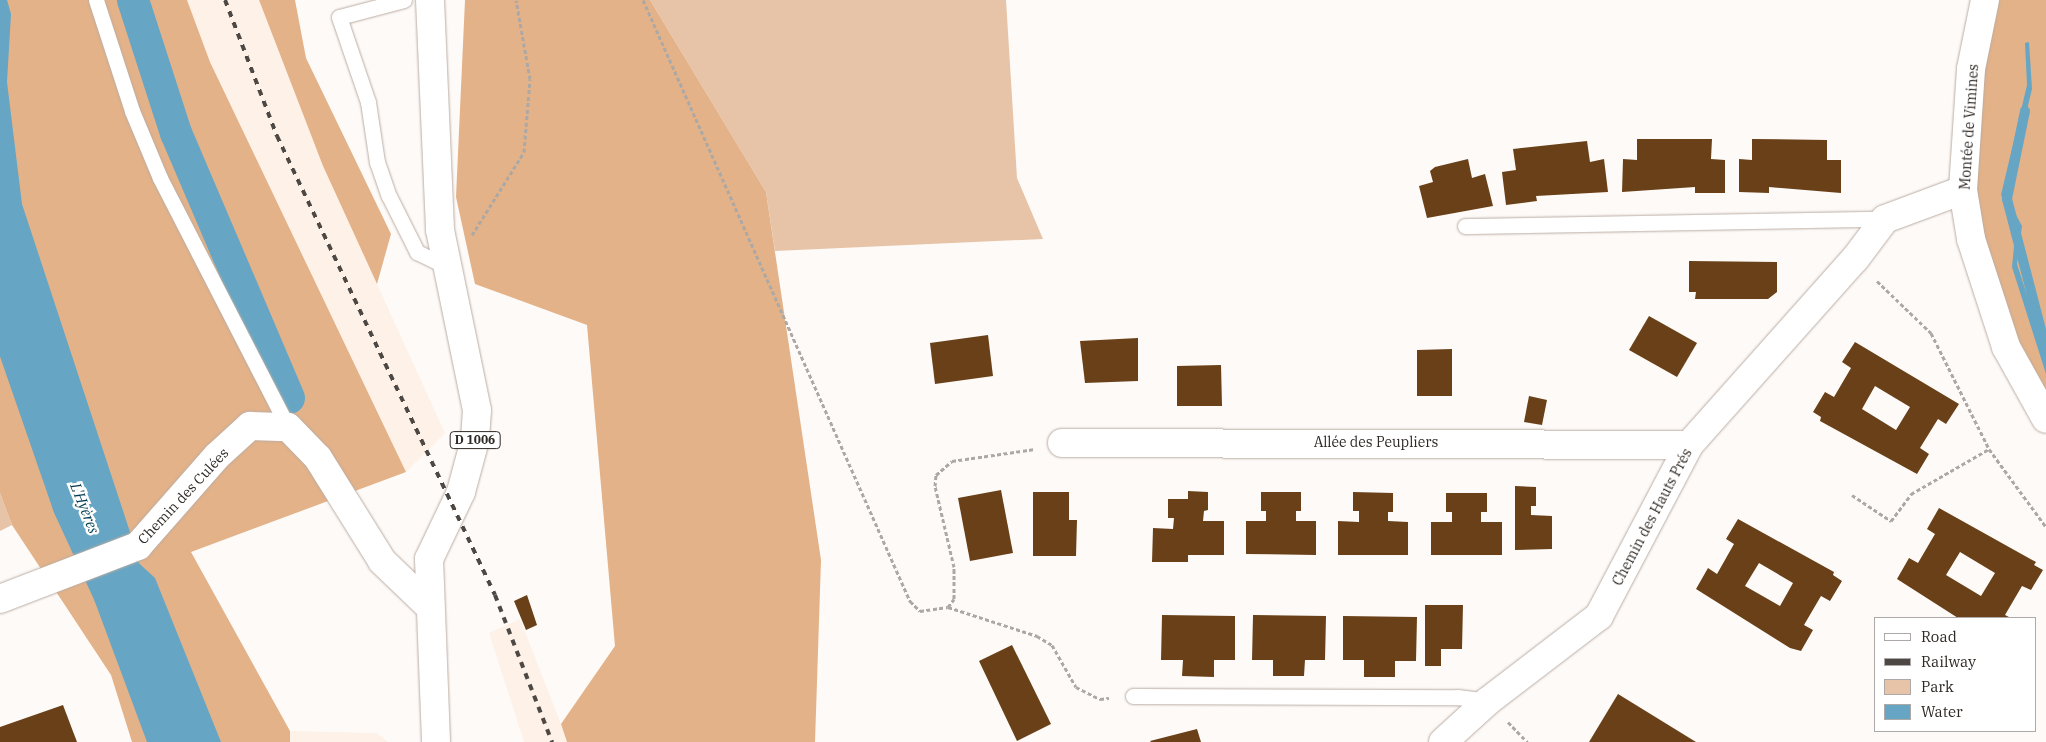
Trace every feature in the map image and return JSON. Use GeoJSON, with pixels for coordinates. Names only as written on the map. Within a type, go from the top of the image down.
{"type":"FeatureCollection","features":[{"type":"Feature","properties":{"kind":"street","name":"D 1006"},"geometry":{"type":"LineString","coordinates":[[430,0],[440,230],[478,410],[475,440],[461,492],[429,559],[436,742]]}},
{"type":"Feature","properties":{"kind":"street","name":"Montée de Vimines"},"geometry":{"type":"LineString","coordinates":[[1986,0],[1971,69],[1963,190],[1971,239],[2003,338],[2046,419]]}},
{"type":"Feature","properties":{"kind":"street"},"geometry":{"type":"LineString","coordinates":[[1885,219],[1963,190]]}},
{"type":"Feature","properties":{"kind":"street","name":"Chemin des Hauts Prés"},"geometry":{"type":"LineString","coordinates":[[1443,742],[1488,702],[1599,616],[1689,445],[1854,259],[1885,219]]}},
{"type":"Feature","properties":{"kind":"street","name":"Chemin des Culées"},"geometry":{"type":"LineString","coordinates":[[0,599],[138,546],[217,456],[250,426],[288,427]]}},
{"type":"Feature","properties":{"kind":"street"},"geometry":{"type":"LineString","coordinates":[[288,427],[318,458],[382,561],[430,606]]}},
{"type":"Feature","properties":{"kind":"street","name":"Allée des Peupliers"},"geometry":{"type":"LineString","coordinates":[[1062,443],[1689,445]]}},
{"type":"Feature","properties":{"kind":"lane"},"geometry":{"type":"LineString","coordinates":[[96,0],[132,111],[160,178],[288,427]]}},
{"type":"Feature","properties":{"kind":"lane"},"geometry":{"type":"LineString","coordinates":[[404,0],[339,17],[368,102],[377,162],[389,196],[417,252],[448,267]]}},
{"type":"Feature","properties":{"kind":"lane"},"geometry":{"type":"LineString","coordinates":[[1465,226],[1885,219]]}},
{"type":"Feature","properties":{"kind":"lane"},"geometry":{"type":"LineString","coordinates":[[1133,696],[1457,697],[1488,702]]}},
{"type":"Feature","properties":{"kind":"path"},"geometry":{"type":"LineString","coordinates":[[448,267],[484,220],[524,152],[530,79],[516,0]]}},
{"type":"Feature","properties":{"kind":"path"},"geometry":{"type":"LineString","coordinates":[[643,0],[701,136],[816,385],[899,582],[920,611],[948,607],[1037,636],[1052,646],[1076,687],[1087,695],[1100,699],[1133,696]]}},
{"type":"Feature","properties":{"kind":"path"},"geometry":{"type":"LineString","coordinates":[[1854,259],[1931,333],[1989,449],[2046,527]]}},
{"type":"Feature","properties":{"kind":"path"},"geometry":{"type":"LineString","coordinates":[[948,607],[955,584],[935,486],[941,468],[952,460],[1062,443]]}},
{"type":"Feature","properties":{"kind":"path"},"geometry":{"type":"LineString","coordinates":[[1852,495],[1891,520],[1911,494],[1989,449]]}},
{"type":"Feature","properties":{"kind":"shaded area"},"geometry":{"type":"Polygon","coordinates":[[[0,0],[187,0],[210,62],[406,472],[191,552],[290,731],[290,742],[132,742],[111,675],[12,525],[0,493],[0,0]]]}},
{"type":"Feature","properties":{"kind":"shaded area"},"geometry":{"type":"Polygon","coordinates":[[[187,0],[259,0],[323,166],[445,433],[406,472],[210,62],[187,0]]]}},
{"type":"Feature","properties":{"kind":"shaded area"},"geometry":{"type":"Polygon","coordinates":[[[259,0],[295,0],[306,58],[391,234],[377,284],[323,166],[259,0]]]}},
{"type":"Feature","properties":{"kind":"shaded area"},"geometry":{"type":"Polygon","coordinates":[[[465,0],[650,0],[766,192],[821,560],[815,742],[567,742],[561,724],[615,646],[587,325],[475,284],[456,197],[465,0]]]}},
{"type":"Feature","properties":{"kind":"shaded area"},"geometry":{"type":"Polygon","coordinates":[[[1987,0],[2046,0],[2046,412],[1994,298],[1971,164],[1987,0]]]}},
{"type":"Feature","properties":{"kind":"shaded area"},"geometry":{"type":"Polygon","coordinates":[[[520,619],[567,742],[524,742],[489,633],[520,619]]]}},
{"type":"Feature","properties":{"kind":"shaded area"},"geometry":{"type":"Polygon","coordinates":[[[290,731],[377,733],[388,742],[290,742],[290,731]]]}},
{"type":"Feature","properties":{"kind":"green space"},"geometry":{"type":"Polygon","coordinates":[[[650,0],[1006,0],[1017,178],[1043,239],[775,251],[766,192],[650,0]]]}},
{"type":"Feature","properties":{"kind":"green space"},"geometry":{"type":"Polygon","coordinates":[[[0,493],[12,525],[0,531],[0,493]]]}},
{"type":"Feature","properties":{"kind":"water"},"geometry":{"type":"Polygon","coordinates":[[[0,0],[7,0],[11,14],[7,82],[22,204],[131,535],[131,556],[155,578],[221,742],[177,742],[120,589],[80,502],[0,271],[0,0]]]}},
{"type":"Feature","properties":{"kind":"water"},"geometry":{"type":"Polygon","coordinates":[[[2029,42],[2032,89],[2006,196],[2022,226],[2017,264],[2046,354],[2046,374],[2012,267],[2016,226],[2001,195],[2027,85],[2025,43],[2029,42]]]}},
{"type":"Feature","properties":{"kind":"building"},"geometry":{"type":"Polygon","coordinates":[[[1637,139],[1712,139],[1711,159],[1725,160],[1725,193],[1695,193],[1695,187],[1622,192],[1623,159],[1637,160],[1637,139]]]}},
{"type":"Feature","properties":{"kind":"building"},"geometry":{"type":"Polygon","coordinates":[[[1752,139],[1827,140],[1827,160],[1841,160],[1841,193],[1769,187],[1769,193],[1739,192],[1739,159],[1752,160],[1752,139]]]}},
{"type":"Feature","properties":{"kind":"building"},"geometry":{"type":"Polygon","coordinates":[[[1587,141],[1590,162],[1604,159],[1608,192],[1536,196],[1537,201],[1506,205],[1502,172],[1516,170],[1513,149],[1587,141]]]}},
{"type":"Feature","properties":{"kind":"building"},"geometry":{"type":"Polygon","coordinates":[[[1468,159],[1472,178],[1485,174],[1493,206],[1427,218],[1419,186],[1433,182],[1430,171],[1435,167],[1468,159]]]}},
{"type":"Feature","properties":{"kind":"building"},"geometry":{"type":"Polygon","coordinates":[[[1689,261],[1777,262],[1777,292],[1768,299],[1695,299],[1696,292],[1689,292],[1689,261]]]}},
{"type":"Feature","properties":{"kind":"building"},"geometry":{"type":"Polygon","coordinates":[[[1649,316],[1697,343],[1677,377],[1629,350],[1649,316]]]}},
{"type":"Feature","properties":{"kind":"building"},"geometry":{"type":"Polygon","coordinates":[[[988,335],[993,376],[935,384],[930,343],[988,335]]]}},
{"type":"Feature","properties":{"kind":"building"},"geometry":{"type":"Polygon","coordinates":[[[1138,338],[1138,381],[1085,383],[1080,341],[1138,338]]]}},
{"type":"Feature","properties":{"kind":"building"},"geometry":{"type":"Polygon","coordinates":[[[1855,342],[1959,404],[1946,424],[1938,419],[1920,448],[1929,454],[1917,474],[1820,421],[1821,417],[1813,412],[1825,392],[1834,397],[1851,368],[1842,362],[1855,342]],[[1875,386],[1862,409],[1896,430],[1910,407],[1875,386]]]}},
{"type":"Feature","properties":{"kind":"building"},"geometry":{"type":"Polygon","coordinates":[[[1452,349],[1452,396],[1417,396],[1417,350],[1452,349]]]}},
{"type":"Feature","properties":{"kind":"building"},"geometry":{"type":"Polygon","coordinates":[[[1221,365],[1222,406],[1177,406],[1177,366],[1221,365]]]}},
{"type":"Feature","properties":{"kind":"building"},"geometry":{"type":"Polygon","coordinates":[[[1529,396],[1547,400],[1542,425],[1524,422],[1529,396]]]}},
{"type":"Feature","properties":{"kind":"building"},"geometry":{"type":"Polygon","coordinates":[[[1515,486],[1536,487],[1536,506],[1531,506],[1531,515],[1552,516],[1552,549],[1515,550],[1515,486]]]}},
{"type":"Feature","properties":{"kind":"building"},"geometry":{"type":"Polygon","coordinates":[[[1001,490],[1013,553],[970,561],[958,498],[1001,490]]]}},
{"type":"Feature","properties":{"kind":"building"},"geometry":{"type":"Polygon","coordinates":[[[1188,491],[1208,492],[1208,510],[1204,511],[1203,521],[1224,521],[1224,555],[1188,555],[1188,562],[1152,562],[1153,528],[1173,529],[1174,518],[1168,518],[1168,499],[1188,499],[1188,491]]]}},
{"type":"Feature","properties":{"kind":"building"},"geometry":{"type":"Polygon","coordinates":[[[1033,492],[1069,492],[1069,520],[1077,520],[1076,556],[1033,556],[1033,492]]]}},
{"type":"Feature","properties":{"kind":"building"},"geometry":{"type":"Polygon","coordinates":[[[1261,492],[1301,492],[1301,511],[1296,511],[1296,521],[1316,521],[1316,555],[1246,554],[1246,521],[1266,521],[1266,511],[1261,511],[1261,492]]]}},
{"type":"Feature","properties":{"kind":"building"},"geometry":{"type":"Polygon","coordinates":[[[1353,492],[1393,493],[1393,512],[1388,512],[1388,521],[1408,522],[1408,555],[1338,555],[1338,521],[1359,522],[1359,511],[1353,511],[1353,492]]]}},
{"type":"Feature","properties":{"kind":"building"},"geometry":{"type":"Polygon","coordinates":[[[1446,493],[1487,493],[1487,512],[1481,512],[1481,522],[1502,522],[1502,555],[1431,555],[1431,522],[1452,522],[1452,512],[1446,512],[1446,493]]]}},
{"type":"Feature","properties":{"kind":"building"},"geometry":{"type":"Polygon","coordinates":[[[1939,508],[2036,562],[2034,565],[2043,570],[2031,590],[2022,586],[2005,615],[2009,617],[1956,617],[1897,579],[1909,558],[1918,563],[1935,534],[1927,529],[1939,508]],[[1960,552],[1946,575],[1981,596],[1995,573],[1960,552]]]}},
{"type":"Feature","properties":{"kind":"building"},"geometry":{"type":"Polygon","coordinates":[[[1738,519],[1834,572],[1833,575],[1842,581],[1830,601],[1821,596],[1804,625],[1813,630],[1801,651],[1790,648],[1696,589],[1708,568],[1717,574],[1734,544],[1726,539],[1738,519]],[[1759,563],[1745,586],[1780,606],[1793,583],[1759,563]]]}},
{"type":"Feature","properties":{"kind":"building"},"geometry":{"type":"Polygon","coordinates":[[[527,595],[537,625],[526,630],[514,601],[527,595]]]}},
{"type":"Feature","properties":{"kind":"building"},"geometry":{"type":"Polygon","coordinates":[[[1425,605],[1463,605],[1462,649],[1441,649],[1441,666],[1425,666],[1425,605]]]}},
{"type":"Feature","properties":{"kind":"building"},"geometry":{"type":"Polygon","coordinates":[[[1162,615],[1235,616],[1235,660],[1214,660],[1214,677],[1182,676],[1183,660],[1161,660],[1162,615]]]}},
{"type":"Feature","properties":{"kind":"building"},"geometry":{"type":"Polygon","coordinates":[[[1253,615],[1326,616],[1325,660],[1305,660],[1304,676],[1273,676],[1273,660],[1252,660],[1253,615]]]}},
{"type":"Feature","properties":{"kind":"building"},"geometry":{"type":"Polygon","coordinates":[[[1343,616],[1417,617],[1416,661],[1395,661],[1395,677],[1364,677],[1364,660],[1343,660],[1343,616]]]}},
{"type":"Feature","properties":{"kind":"building"},"geometry":{"type":"Polygon","coordinates":[[[1012,645],[1051,724],[1017,741],[979,661],[1012,645]]]}},
{"type":"Feature","properties":{"kind":"building"},"geometry":{"type":"Polygon","coordinates":[[[1618,694],[1696,742],[1589,742],[1618,694]]]}},
{"type":"Feature","properties":{"kind":"building"},"geometry":{"type":"Polygon","coordinates":[[[63,705],[77,742],[0,742],[0,727],[63,705]]]}},
{"type":"Feature","properties":{"kind":"building"},"geometry":{"type":"Polygon","coordinates":[[[1197,729],[1201,742],[1150,741],[1197,729]]]}},
{"type":"Feature","properties":{"kind":"waterway"},"geometry":{"type":"LineString","coordinates":[[133,0],[176,133],[289,398]]}},
{"type":"Feature","properties":{"kind":"waterway"},"geometry":{"type":"LineString","coordinates":[[2025,111],[2007,199],[2046,349]]}},
{"type":"Feature","properties":{"kind":"waterway","name":"L'Hyères"},"geometry":{"type":"LineString","coordinates":[[0,271],[80,502],[120,589],[177,742]]}},
{"type":"Feature","properties":{"kind":"railway"},"geometry":{"type":"LineString","coordinates":[[225,0],[277,136],[495,595],[552,742]]}}]}
